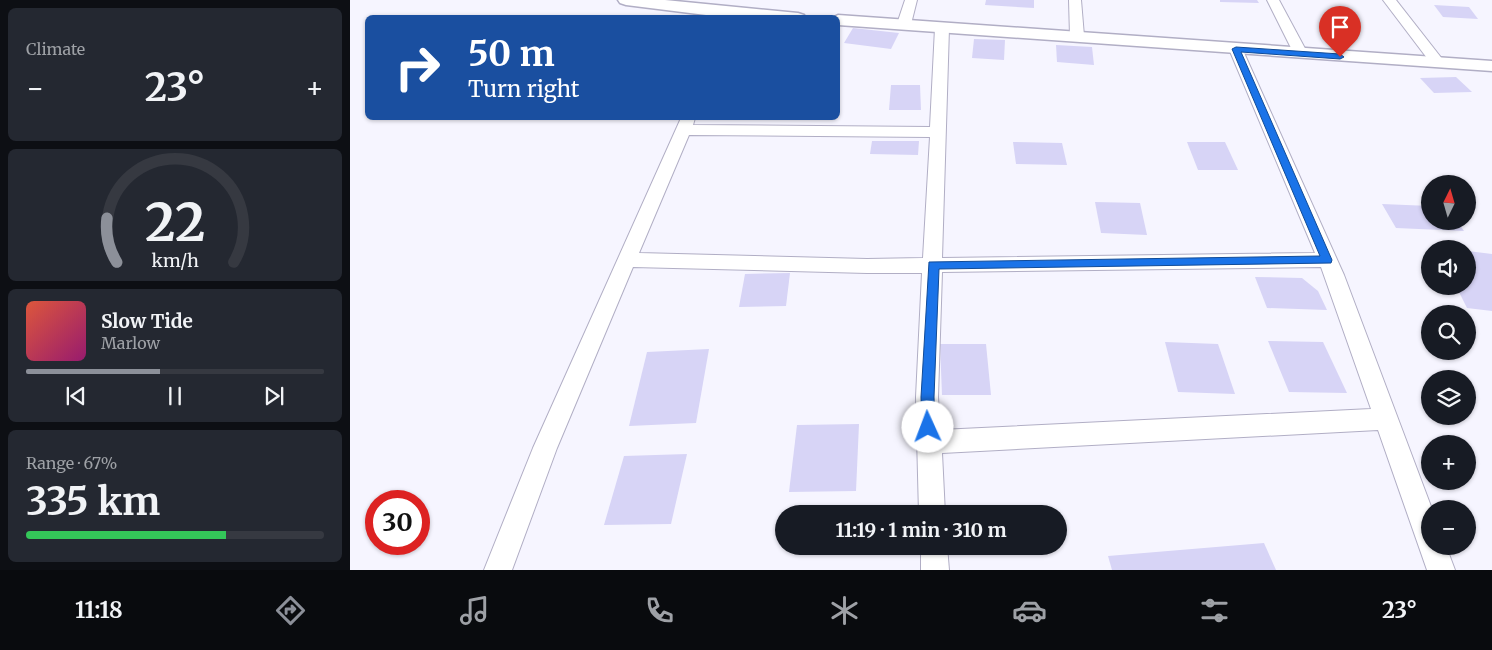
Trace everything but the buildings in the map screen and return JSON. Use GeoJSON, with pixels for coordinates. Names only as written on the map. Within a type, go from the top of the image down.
{"type":"FeatureCollection","features":[{"type":"Feature","properties":{"kind":"street"},"geometry":{"type":"LineString","coordinates":[[626,0],[725,15]]}},
{"type":"Feature","properties":{"kind":"street"},"geometry":{"type":"LineString","coordinates":[[904,24],[911,0]]}},
{"type":"Feature","properties":{"kind":"street"},"geometry":{"type":"LineString","coordinates":[[1075,0],[1077,36]]}},
{"type":"Feature","properties":{"kind":"street"},"geometry":{"type":"LineString","coordinates":[[1273,0],[1301,54]]}},
{"type":"Feature","properties":{"kind":"street"},"geometry":{"type":"LineString","coordinates":[[1389,0],[1438,64]]}},
{"type":"Feature","properties":{"kind":"street"},"geometry":{"type":"LineString","coordinates":[[840,20],[1077,36],[1438,64],[1492,66]]}},
{"type":"Feature","properties":{"kind":"street"},"geometry":{"type":"LineString","coordinates":[[932,505],[927,397],[942,28]]}},
{"type":"Feature","properties":{"kind":"street"},"geometry":{"type":"LineString","coordinates":[[1236,49],[1327,260],[1421,515]]}},
{"type":"Feature","properties":{"kind":"street"},"geometry":{"type":"LineString","coordinates":[[498,570],[545,448],[685,124],[937,132]]}},
{"type":"Feature","properties":{"kind":"street"},"geometry":{"type":"LineString","coordinates":[[627,260],[867,266],[1327,260]]}},
{"type":"Feature","properties":{"kind":"street"},"geometry":{"type":"LineString","coordinates":[[929,442],[1386,419]]}},
{"type":"Feature","properties":{"kind":"street"},"geometry":{"type":"LineString","coordinates":[[934,555],[935,570]]}},
{"type":"Feature","properties":{"kind":"street"},"geometry":{"type":"LineString","coordinates":[[1435,555],[1441,570]]}},
{"type":"Feature","properties":{"kind":"route"},"geometry":{"type":"LineString","coordinates":[[928,427],[927,397],[933,265],[1327,260],[1236,49],[1340,57]]}}]}
